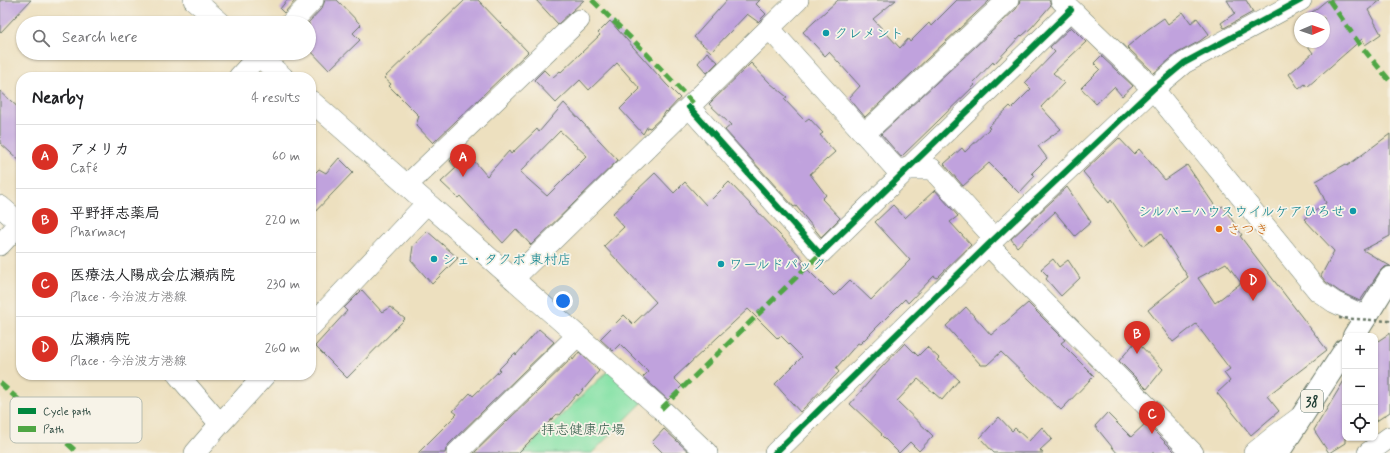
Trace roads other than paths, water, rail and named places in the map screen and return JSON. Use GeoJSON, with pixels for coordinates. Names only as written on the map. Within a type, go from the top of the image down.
{"type":"FeatureCollection","features":[{"type":"Feature","properties":{"kind":"main road"},"geometry":{"type":"LineString","coordinates":[[1356,333],[1390,278]]}},
{"type":"Feature","properties":{"kind":"main road","name":"38"},"geometry":{"type":"LineString","coordinates":[[1278,453],[1342,355]]}},
{"type":"Feature","properties":{"kind":"street"},"geometry":{"type":"LineString","coordinates":[[297,16],[313,0]]}},
{"type":"Feature","properties":{"kind":"street"},"geometry":{"type":"LineString","coordinates":[[513,279],[798,0]]}},
{"type":"Feature","properties":{"kind":"street"},"geometry":{"type":"LineString","coordinates":[[864,134],[1008,0]]}},
{"type":"Feature","properties":{"kind":"street"},"geometry":{"type":"LineString","coordinates":[[775,453],[992,242],[1153,89],[1184,62],[1301,0]]}},
{"type":"Feature","properties":{"kind":"street"},"geometry":{"type":"LineString","coordinates":[[202,2],[215,16]]}},
{"type":"Feature","properties":{"kind":"street"},"geometry":{"type":"LineString","coordinates":[[689,107],[820,254],[907,169],[1066,5],[1153,89],[1318,291],[1334,302],[1366,317]]}},
{"type":"Feature","properties":{"kind":"street"},"geometry":{"type":"LineString","coordinates":[[407,185],[579,20]]}},
{"type":"Feature","properties":{"kind":"street"},"geometry":{"type":"LineString","coordinates":[[769,28],[896,169],[932,168],[992,242],[1193,453]]}},
{"type":"Feature","properties":{"kind":"street"},"geometry":{"type":"LineString","coordinates":[[243,72],[253,60]]}},
{"type":"Feature","properties":{"kind":"street"},"geometry":{"type":"LineString","coordinates":[[265,60],[278,72]]}},
{"type":"Feature","properties":{"kind":"street"},"geometry":{"type":"LineString","coordinates":[[316,106],[661,409],[707,453]]}},
{"type":"Feature","properties":{"kind":"street"},"geometry":{"type":"LineString","coordinates":[[316,321],[427,203]]}},
{"type":"Feature","properties":{"kind":"street"},"geometry":{"type":"LineString","coordinates":[[0,206],[16,220]]}},
{"type":"Feature","properties":{"kind":"street"},"geometry":{"type":"LineString","coordinates":[[0,245],[16,228]]}},
{"type":"Feature","properties":{"kind":"street"},"geometry":{"type":"LineString","coordinates":[[457,453],[577,336]]}},
{"type":"Feature","properties":{"kind":"street"},"geometry":{"type":"LineString","coordinates":[[182,380],[220,424]]}},
{"type":"Feature","properties":{"kind":"street"},"geometry":{"type":"LineString","coordinates":[[195,453],[260,380]]}},
{"type":"Feature","properties":{"kind":"street"},"geometry":{"type":"LineString","coordinates":[[1254,453],[1302,417]]}},
{"type":"Feature","properties":{"kind":"street"},"geometry":{"type":"LineString","coordinates":[[1368,453],[1390,437]]}},
{"type":"Feature","properties":{"kind":"place","name":"クレメント"},"geometry":{"type":"Point","coordinates":[826,33]}},
{"type":"Feature","properties":{"kind":"place","name":"アメリカ"},"geometry":{"type":"Point","coordinates":[463,177]}},
{"type":"Feature","properties":{"kind":"place","name":"シルバーハウスウイルケアひろせ"},"geometry":{"type":"Point","coordinates":[1353,211]}},
{"type":"Feature","properties":{"kind":"place","name":"さつき"},"geometry":{"type":"Point","coordinates":[1219,229]}},
{"type":"Feature","properties":{"kind":"place","name":"シェ・タクボ 東村店"},"geometry":{"type":"Point","coordinates":[434,259]}},
{"type":"Feature","properties":{"kind":"place","name":"ワールドパック"},"geometry":{"type":"Point","coordinates":[721,264]}},
{"type":"Feature","properties":{"kind":"place","name":"広瀬病院"},"geometry":{"type":"Point","coordinates":[1253,301]}},
{"type":"Feature","properties":{"kind":"place","name":"平野拝志薬局"},"geometry":{"type":"Point","coordinates":[1137,354]}},
{"type":"Feature","properties":{"kind":"place","name":"医療法人陽成会広瀬病院"},"geometry":{"type":"Point","coordinates":[1152,434]}},
{"type":"Feature","properties":{"kind":"park label","name":"拝志健康広場"},"geometry":{"type":"Point","coordinates":[583,429]}}]}
